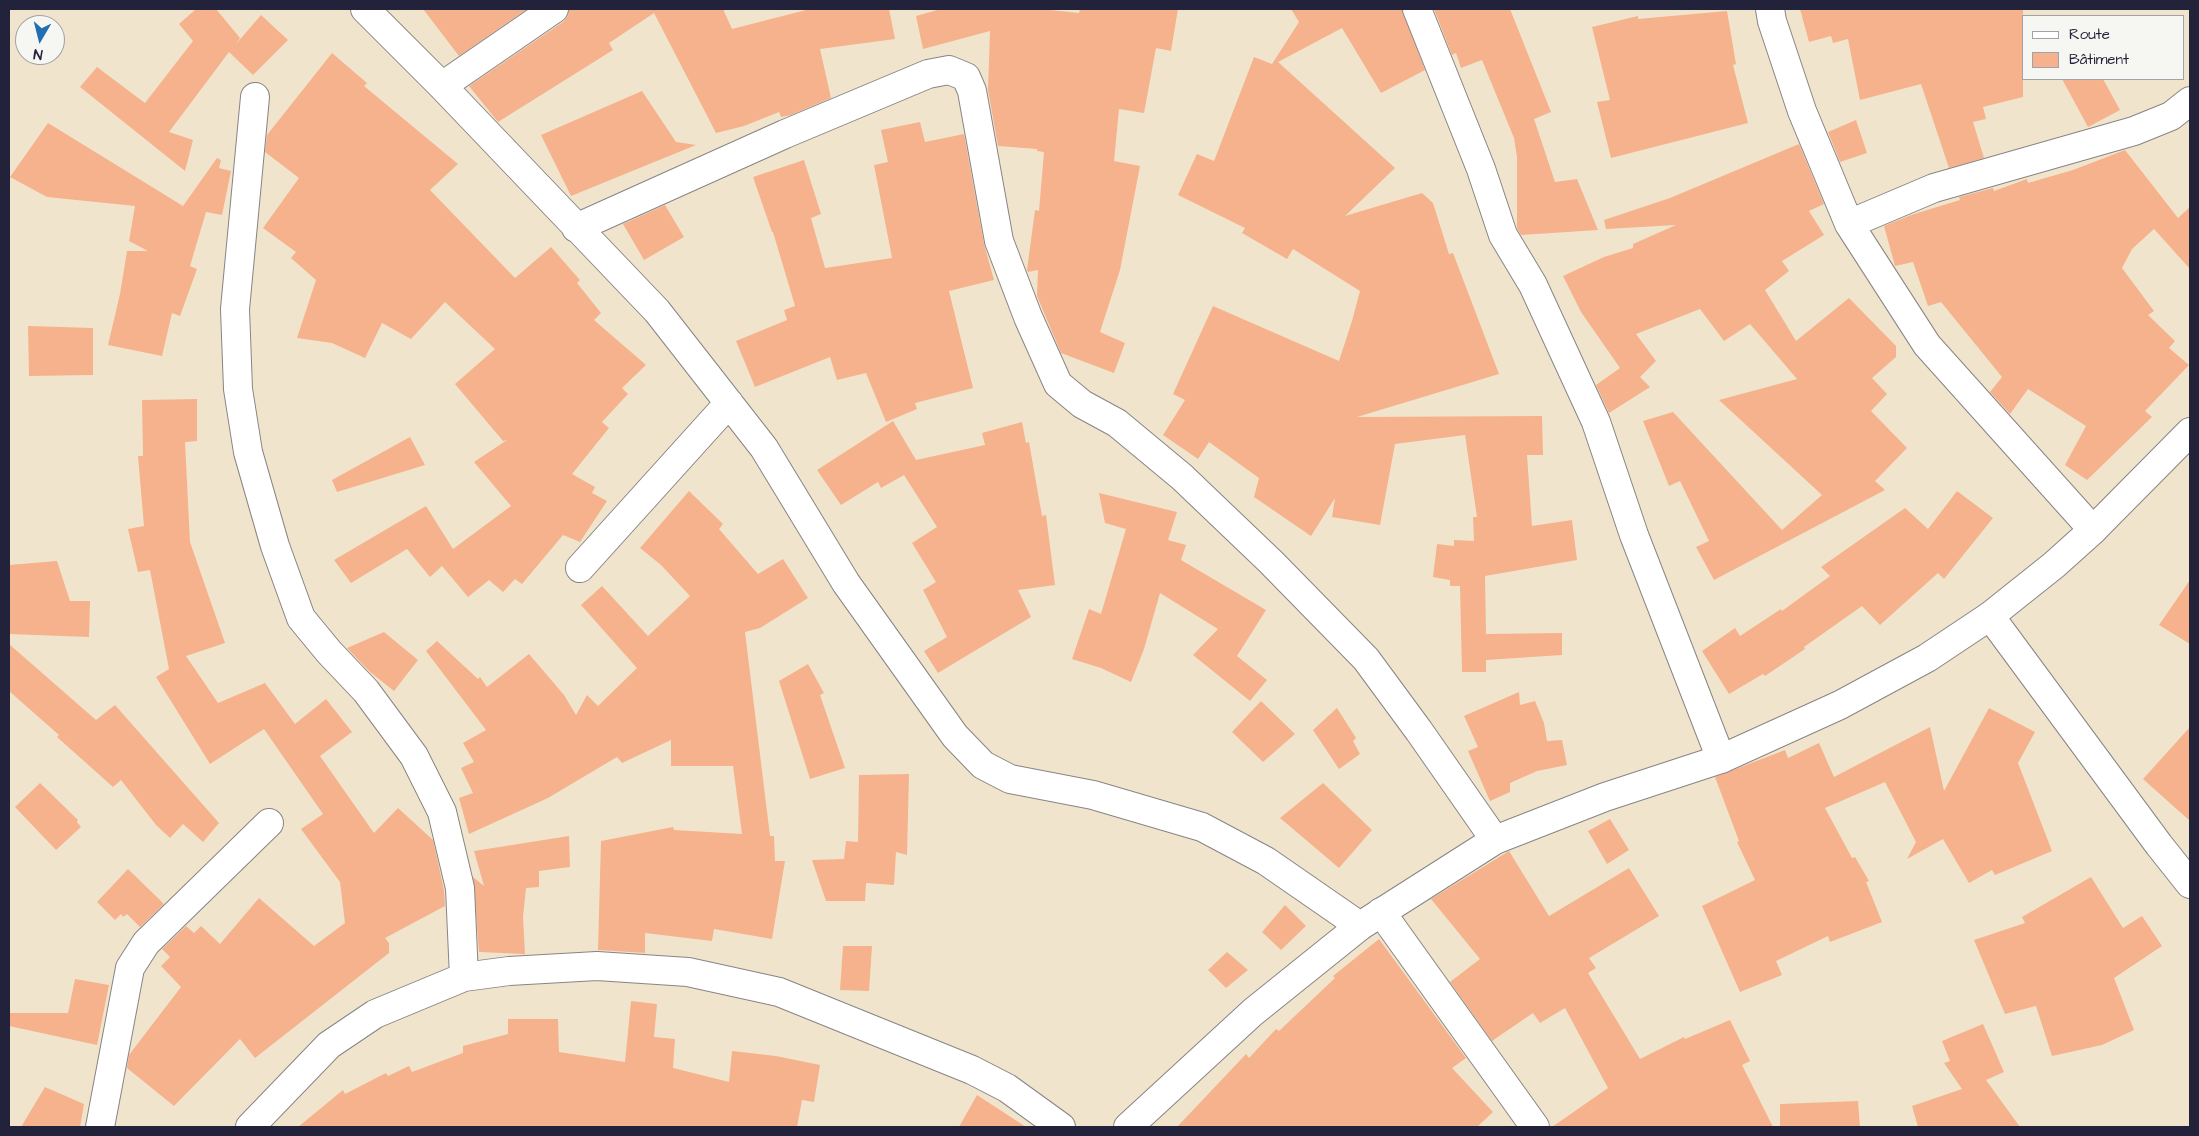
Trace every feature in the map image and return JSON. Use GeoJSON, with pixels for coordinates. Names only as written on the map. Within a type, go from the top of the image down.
{"type":"FeatureCollection","features":[{"type":"Feature","properties":{"kind":"street"},"geometry":{"type":"LineString","coordinates":[[365,9],[442,86],[657,311],[764,448],[846,583],[956,736],[983,765],[1010,779],[1093,795],[1202,826],[1371,919],[1535,1127]]}},
{"type":"Feature","properties":{"kind":"street"},"geometry":{"type":"LineString","coordinates":[[442,86],[554,9]]}},
{"type":"Feature","properties":{"kind":"street"},"geometry":{"type":"LineString","coordinates":[[1417,9],[1481,169],[1503,235],[1533,285],[1596,422],[1634,535],[1721,759]]}},
{"type":"Feature","properties":{"kind":"street"},"geometry":{"type":"LineString","coordinates":[[1770,9],[1772,21],[1802,111],[1849,224],[1927,345],[2093,530]]}},
{"type":"Feature","properties":{"kind":"street"},"geometry":{"type":"LineString","coordinates":[[576,228],[785,134],[928,74],[948,70],[966,77],[972,91],[999,241],[1028,317],[1058,384],[1082,404],[1116,424],[1182,477],[1271,562],[1366,659],[1495,840]]}},
{"type":"Feature","properties":{"kind":"street"},"geometry":{"type":"LineString","coordinates":[[256,97],[235,309],[238,389],[248,452],[275,546],[301,618],[329,652],[366,691],[409,749],[442,812],[460,888],[464,977]]}},
{"type":"Feature","properties":{"kind":"street"},"geometry":{"type":"LineString","coordinates":[[1849,224],[1934,188],[2134,131],[2171,116],[2190,101]]}},
{"type":"Feature","properties":{"kind":"street"},"geometry":{"type":"LineString","coordinates":[[580,568],[729,404]]}},
{"type":"Feature","properties":{"kind":"street"},"geometry":{"type":"LineString","coordinates":[[1128,1127],[1252,1012],[1371,919],[1495,840],[1605,797],[1721,759],[1849,700],[1927,658],[1990,616],[2054,565],[2093,530],[2190,432]]}},
{"type":"Feature","properties":{"kind":"street"},"geometry":{"type":"LineString","coordinates":[[1990,616],[2158,845],[2190,884]]}},
{"type":"Feature","properties":{"kind":"street"},"geometry":{"type":"LineString","coordinates":[[100,1127],[130,968],[146,943],[269,823]]}},
{"type":"Feature","properties":{"kind":"street"},"geometry":{"type":"LineString","coordinates":[[250,1127],[328,1045],[375,1014],[464,977],[509,971],[597,966],[688,972],[779,992],[972,1070],[1007,1088],[1061,1127]]}},
{"type":"Feature","properties":{"kind":"building"},"geometry":{"type":"Polygon","coordinates":[[[196,9],[216,9],[240,38],[236,44],[261,15],[288,40],[253,75],[229,52],[169,132],[193,140],[185,171],[80,87],[97,67],[145,103],[193,41],[179,24],[196,9]]]}},
{"type":"Feature","properties":{"kind":"building"},"geometry":{"type":"Polygon","coordinates":[[[423,9],[527,9],[459,56],[423,9]]]}},
{"type":"Feature","properties":{"kind":"building"},"geometry":{"type":"Polygon","coordinates":[[[569,9],[723,9],[732,29],[810,9],[889,9],[895,39],[820,49],[831,98],[791,115],[781,117],[779,112],[744,126],[716,133],[654,13],[609,43],[613,50],[498,122],[469,86],[563,22],[568,16],[569,9]]]}},
{"type":"Feature","properties":{"kind":"building"},"geometry":{"type":"Polygon","coordinates":[[[941,9],[1040,9],[1079,13],[1080,9],[1178,9],[1171,51],[1156,48],[1144,113],[1119,109],[1114,161],[1140,166],[1120,270],[1100,332],[1125,343],[1114,373],[1061,353],[1037,296],[1038,270],[1028,272],[1027,270],[1035,210],[1039,211],[1044,152],[1037,151],[1037,149],[998,146],[988,90],[990,31],[923,49],[916,16],[941,9]]]}},
{"type":"Feature","properties":{"kind":"building"},"geometry":{"type":"Polygon","coordinates":[[[1291,9],[1402,9],[1425,70],[1381,93],[1342,28],[1278,62],[1395,168],[1345,216],[1422,193],[1433,203],[1449,254],[1453,253],[1499,374],[1357,417],[1542,416],[1543,455],[1527,455],[1532,526],[1572,520],[1577,560],[1485,576],[1486,634],[1562,633],[1562,655],[1486,660],[1486,672],[1462,672],[1460,586],[1450,586],[1450,580],[1433,577],[1437,544],[1454,546],[1454,540],[1474,541],[1473,517],[1477,517],[1465,435],[1395,444],[1380,525],[1332,517],[1335,498],[1311,536],[1254,497],[1259,478],[1209,442],[1198,459],[1163,435],[1185,400],[1173,394],[1213,306],[1339,361],[1352,321],[1360,291],[1293,249],[1287,259],[1242,233],[1245,228],[1178,195],[1197,154],[1214,161],[1254,57],[1272,64],[1299,22],[1291,9]]]}},
{"type":"Feature","properties":{"kind":"building"},"geometry":{"type":"Polygon","coordinates":[[[1434,9],[1510,9],[1551,112],[1534,119],[1555,182],[1577,179],[1598,230],[1521,235],[1517,228],[1517,157],[1514,138],[1482,60],[1461,68],[1456,53],[1452,55],[1434,9]]]}},
{"type":"Feature","properties":{"kind":"building"},"geometry":{"type":"Polygon","coordinates":[[[1800,9],[2023,9],[2023,97],[1983,107],[1986,119],[1973,122],[1984,158],[1949,168],[1921,84],[1860,100],[1848,39],[1833,43],[1831,36],[1809,42],[1800,9]]]}},
{"type":"Feature","properties":{"kind":"building"},"geometry":{"type":"Polygon","coordinates":[[[1727,11],[1736,64],[1733,65],[1748,123],[1611,158],[1597,102],[1610,100],[1592,27],[1638,16],[1638,19],[1727,11]]]}},
{"type":"Feature","properties":{"kind":"building"},"geometry":{"type":"Polygon","coordinates":[[[332,53],[367,83],[364,86],[458,164],[430,190],[515,278],[551,247],[580,280],[577,283],[601,313],[594,320],[646,365],[622,388],[628,394],[602,422],[609,428],[572,474],[595,487],[592,493],[607,501],[580,542],[563,535],[522,584],[515,579],[503,592],[489,580],[468,597],[442,566],[430,577],[407,549],[351,583],[334,560],[426,506],[453,549],[511,506],[474,462],[507,440],[503,441],[455,384],[495,349],[445,302],[411,339],[382,323],[365,358],[332,343],[297,338],[316,280],[291,258],[296,252],[263,228],[299,178],[265,152],[267,135],[332,53]]]}},
{"type":"Feature","properties":{"kind":"building"},"geometry":{"type":"Polygon","coordinates":[[[2063,80],[2104,80],[2120,110],[2088,127],[2063,80]]]}},
{"type":"Feature","properties":{"kind":"building"},"geometry":{"type":"Polygon","coordinates":[[[642,91],[676,142],[696,145],[571,196],[541,135],[642,91]]]}},
{"type":"Feature","properties":{"kind":"building"},"geometry":{"type":"Polygon","coordinates":[[[1856,120],[1867,153],[1840,162],[1828,132],[1856,120]]]}},
{"type":"Feature","properties":{"kind":"building"},"geometry":{"type":"Polygon","coordinates":[[[920,122],[925,142],[964,134],[984,244],[994,280],[949,291],[973,388],[915,403],[917,409],[886,422],[866,373],[837,380],[830,357],[755,387],[736,341],[787,320],[784,310],[795,306],[773,232],[753,177],[804,160],[821,214],[811,218],[825,268],[892,258],[874,165],[888,162],[881,130],[920,122]]]}},
{"type":"Feature","properties":{"kind":"building"},"geometry":{"type":"Polygon","coordinates":[[[48,123],[183,206],[217,158],[221,160],[219,168],[231,171],[222,215],[206,212],[190,266],[197,269],[180,316],[172,313],[162,356],[108,345],[120,294],[127,251],[148,251],[129,241],[135,206],[47,197],[10,177],[48,123]]]}},
{"type":"Feature","properties":{"kind":"building"},"geometry":{"type":"Polygon","coordinates":[[[1799,144],[1824,204],[1809,211],[1824,235],[1782,261],[1789,271],[1765,290],[1796,341],[1849,298],[1896,346],[1896,357],[1872,378],[1887,394],[1871,411],[1907,448],[1875,481],[1885,490],[1714,580],[1696,547],[1709,541],[1680,481],[1669,486],[1643,421],[1673,412],[1782,530],[1822,495],[1719,400],[1797,379],[1750,324],[1724,341],[1700,309],[1636,334],[1656,361],[1640,377],[1650,387],[1609,413],[1596,385],[1620,368],[1581,312],[1563,276],[1604,257],[1633,248],[1633,244],[1676,225],[1606,229],[1604,220],[1670,198],[1799,144]]]}},
{"type":"Feature","properties":{"kind":"building"},"geometry":{"type":"Polygon","coordinates":[[[2125,150],[2178,218],[2190,207],[2190,269],[2154,229],[2132,249],[2122,268],[2154,311],[2148,315],[2175,341],[2169,348],[2189,365],[2145,411],[2152,417],[2087,480],[2065,465],[2086,426],[2028,389],[2010,414],[1990,392],[2002,377],[1941,302],[1928,306],[1913,262],[1895,266],[1884,226],[1911,215],[1960,200],[1959,197],[1993,188],[1994,191],[2027,179],[2028,183],[2073,170],[2125,150]]]}},
{"type":"Feature","properties":{"kind":"building"},"geometry":{"type":"Polygon","coordinates":[[[665,205],[684,237],[644,260],[623,224],[665,205]]]}},
{"type":"Feature","properties":{"kind":"building"},"geometry":{"type":"Polygon","coordinates":[[[28,326],[93,328],[93,375],[29,376],[28,326]]]}},
{"type":"Feature","properties":{"kind":"building"},"geometry":{"type":"Polygon","coordinates":[[[197,399],[197,441],[185,442],[190,542],[225,643],[186,656],[218,703],[265,683],[295,724],[326,699],[352,732],[320,756],[374,833],[398,808],[433,840],[444,890],[445,906],[385,938],[389,943],[389,953],[255,1058],[240,1039],[174,1106],[127,1068],[129,1055],[181,987],[161,966],[170,957],[162,949],[186,926],[194,933],[201,926],[220,944],[259,898],[314,946],[345,923],[340,882],[301,829],[323,814],[264,729],[210,764],[156,677],[169,669],[150,570],[138,572],[128,529],[144,526],[138,456],[143,456],[142,400],[197,399]]]}},
{"type":"Feature","properties":{"kind":"building"},"geometry":{"type":"Polygon","coordinates":[[[893,421],[916,460],[985,445],[982,433],[1022,422],[1026,443],[1029,442],[1042,516],[1046,515],[1055,585],[1018,590],[1031,617],[938,673],[924,651],[947,637],[923,590],[936,582],[912,543],[937,527],[904,475],[881,488],[878,482],[841,505],[817,470],[893,421]]]}},
{"type":"Feature","properties":{"kind":"building"},"geometry":{"type":"Polygon","coordinates":[[[410,437],[425,465],[337,492],[332,480],[410,437]]]}},
{"type":"Feature","properties":{"kind":"building"},"geometry":{"type":"Polygon","coordinates":[[[689,491],[723,524],[719,529],[758,574],[783,559],[808,598],[760,628],[745,632],[770,836],[774,836],[775,861],[785,861],[772,939],[714,929],[712,941],[645,933],[645,953],[598,950],[601,841],[673,827],[674,830],[742,834],[733,766],[671,766],[671,740],[622,763],[617,757],[548,798],[469,834],[459,798],[473,793],[461,768],[474,762],[463,743],[486,730],[426,651],[437,641],[478,679],[480,677],[487,687],[529,654],[564,695],[576,715],[587,695],[598,706],[637,668],[581,605],[602,586],[648,636],[690,596],[661,565],[640,548],[689,491]]]}},
{"type":"Feature","properties":{"kind":"building"},"geometry":{"type":"Polygon","coordinates":[[[1957,491],[1993,518],[1944,579],[1938,573],[1880,625],[1862,606],[1804,647],[1805,649],[1765,676],[1763,674],[1729,694],[1702,651],[1735,628],[1740,636],[1781,609],[1782,611],[1830,576],[1821,567],[1905,508],[1928,529],[1957,491]]]}},
{"type":"Feature","properties":{"kind":"building"},"geometry":{"type":"Polygon","coordinates":[[[1099,493],[1177,512],[1168,540],[1186,545],[1181,560],[1266,610],[1237,656],[1267,680],[1250,701],[1193,655],[1218,629],[1160,593],[1144,649],[1131,682],[1101,668],[1072,659],[1089,609],[1101,614],[1126,529],[1105,523],[1099,493]]]}},
{"type":"Feature","properties":{"kind":"building"},"geometry":{"type":"Polygon","coordinates":[[[57,561],[70,601],[90,601],[89,637],[9,634],[9,565],[57,561]]]}},
{"type":"Feature","properties":{"kind":"building"},"geometry":{"type":"Polygon","coordinates":[[[2190,580],[2190,644],[2159,625],[2190,580]]]}},
{"type":"Feature","properties":{"kind":"building"},"geometry":{"type":"Polygon","coordinates":[[[384,632],[418,660],[394,691],[370,672],[347,648],[384,632]]]}},
{"type":"Feature","properties":{"kind":"building"},"geometry":{"type":"Polygon","coordinates":[[[9,644],[96,720],[115,705],[219,823],[203,842],[183,824],[170,838],[156,825],[121,780],[113,787],[57,737],[59,735],[9,691],[9,644]]]}},
{"type":"Feature","properties":{"kind":"building"},"geometry":{"type":"Polygon","coordinates":[[[808,664],[824,693],[820,695],[845,768],[810,779],[779,681],[808,664]]]}},
{"type":"Feature","properties":{"kind":"building"},"geometry":{"type":"Polygon","coordinates":[[[1519,692],[1520,705],[1535,701],[1544,723],[1547,741],[1562,740],[1567,765],[1537,771],[1510,783],[1510,792],[1490,801],[1468,751],[1478,747],[1464,716],[1519,692]]]}},
{"type":"Feature","properties":{"kind":"building"},"geometry":{"type":"Polygon","coordinates":[[[1261,701],[1295,734],[1263,762],[1232,732],[1261,701]]]}},
{"type":"Feature","properties":{"kind":"building"},"geometry":{"type":"Polygon","coordinates":[[[1337,708],[1356,738],[1353,741],[1360,754],[1339,769],[1313,730],[1337,708]]]}},
{"type":"Feature","properties":{"kind":"building"},"geometry":{"type":"Polygon","coordinates":[[[1989,708],[2035,732],[2018,763],[2052,851],[1995,875],[1992,870],[1969,883],[1943,839],[1907,859],[1916,842],[1885,782],[1825,808],[1852,858],[1855,857],[1869,881],[1866,882],[1882,922],[1830,942],[1828,936],[1776,961],[1782,975],[1740,992],[1702,906],[1755,880],[1737,842],[1739,841],[1715,777],[1785,750],[1788,758],[1819,743],[1834,777],[1930,727],[1944,791],[1989,708]]]}},
{"type":"Feature","properties":{"kind":"building"},"geometry":{"type":"Polygon","coordinates":[[[2190,727],[2190,821],[2143,779],[2190,727]]]}},
{"type":"Feature","properties":{"kind":"building"},"geometry":{"type":"Polygon","coordinates":[[[909,774],[907,855],[896,852],[894,885],[866,883],[865,901],[826,901],[812,860],[844,859],[846,841],[858,842],[859,775],[909,774]]]}},
{"type":"Feature","properties":{"kind":"building"},"geometry":{"type":"Polygon","coordinates":[[[40,783],[78,820],[77,822],[81,827],[56,850],[15,807],[40,783]]]}},
{"type":"Feature","properties":{"kind":"building"},"geometry":{"type":"Polygon","coordinates":[[[1323,783],[1372,830],[1339,868],[1280,818],[1323,783]]]}},
{"type":"Feature","properties":{"kind":"building"},"geometry":{"type":"Polygon","coordinates":[[[1610,819],[1629,850],[1607,864],[1588,831],[1610,819]]]}},
{"type":"Feature","properties":{"kind":"building"},"geometry":{"type":"Polygon","coordinates":[[[569,836],[570,867],[539,871],[539,887],[526,888],[523,917],[525,954],[479,952],[473,877],[484,886],[474,851],[569,836]]]}},
{"type":"Feature","properties":{"kind":"building"},"geometry":{"type":"Polygon","coordinates":[[[1509,851],[1549,916],[1629,868],[1659,916],[1589,958],[1596,968],[1588,973],[1640,1059],[1684,1037],[1685,1039],[1730,1020],[1750,1061],[1742,1065],[1773,1127],[1552,1127],[1608,1088],[1565,1008],[1540,1023],[1533,1013],[1492,1041],[1450,982],[1480,959],[1431,899],[1509,851]]]}},
{"type":"Feature","properties":{"kind":"building"},"geometry":{"type":"Polygon","coordinates":[[[128,869],[164,904],[140,927],[127,914],[123,917],[121,914],[115,920],[97,902],[128,869]]]}},
{"type":"Feature","properties":{"kind":"building"},"geometry":{"type":"Polygon","coordinates":[[[2091,877],[2123,928],[2142,916],[2162,946],[2114,978],[2134,1030],[2102,1045],[2052,1056],[2036,1006],[2005,1014],[1974,940],[2025,923],[2022,917],[2091,877]]]}},
{"type":"Feature","properties":{"kind":"building"},"geometry":{"type":"Polygon","coordinates":[[[1285,905],[1306,926],[1281,950],[1262,932],[1285,905]]]}},
{"type":"Feature","properties":{"kind":"building"},"geometry":{"type":"Polygon","coordinates":[[[1379,939],[1466,1058],[1452,1068],[1493,1112],[1477,1127],[1177,1127],[1246,1054],[1249,1058],[1276,1029],[1279,1031],[1335,978],[1333,976],[1379,939]]]}},
{"type":"Feature","properties":{"kind":"building"},"geometry":{"type":"Polygon","coordinates":[[[843,946],[872,946],[869,991],[840,990],[843,946]]]}},
{"type":"Feature","properties":{"kind":"building"},"geometry":{"type":"Polygon","coordinates":[[[1227,952],[1248,970],[1226,988],[1208,970],[1227,952]]]}},
{"type":"Feature","properties":{"kind":"building"},"geometry":{"type":"Polygon","coordinates":[[[75,979],[109,985],[97,1045],[9,1026],[9,1013],[68,1013],[75,979]]]}},
{"type":"Feature","properties":{"kind":"building"},"geometry":{"type":"Polygon","coordinates":[[[631,1001],[657,1004],[654,1037],[675,1039],[673,1068],[729,1082],[732,1051],[776,1056],[820,1065],[814,1102],[802,1100],[797,1127],[298,1127],[343,1090],[345,1094],[386,1073],[388,1076],[409,1066],[412,1072],[463,1053],[463,1046],[508,1034],[508,1019],[558,1019],[559,1052],[625,1062],[631,1001]]]}},
{"type":"Feature","properties":{"kind":"building"},"geometry":{"type":"Polygon","coordinates":[[[1983,1024],[2004,1072],[1986,1080],[2020,1127],[1918,1127],[1912,1106],[1962,1089],[1944,1063],[1950,1061],[1942,1041],[1983,1024]]]}},
{"type":"Feature","properties":{"kind":"building"},"geometry":{"type":"Polygon","coordinates":[[[45,1087],[84,1104],[80,1127],[21,1127],[45,1087]]]}},
{"type":"Feature","properties":{"kind":"building"},"geometry":{"type":"Polygon","coordinates":[[[977,1095],[1026,1127],[959,1127],[977,1095]]]}},
{"type":"Feature","properties":{"kind":"building"},"geometry":{"type":"Polygon","coordinates":[[[1858,1101],[1860,1127],[1780,1127],[1780,1104],[1858,1101]]]}}]}
